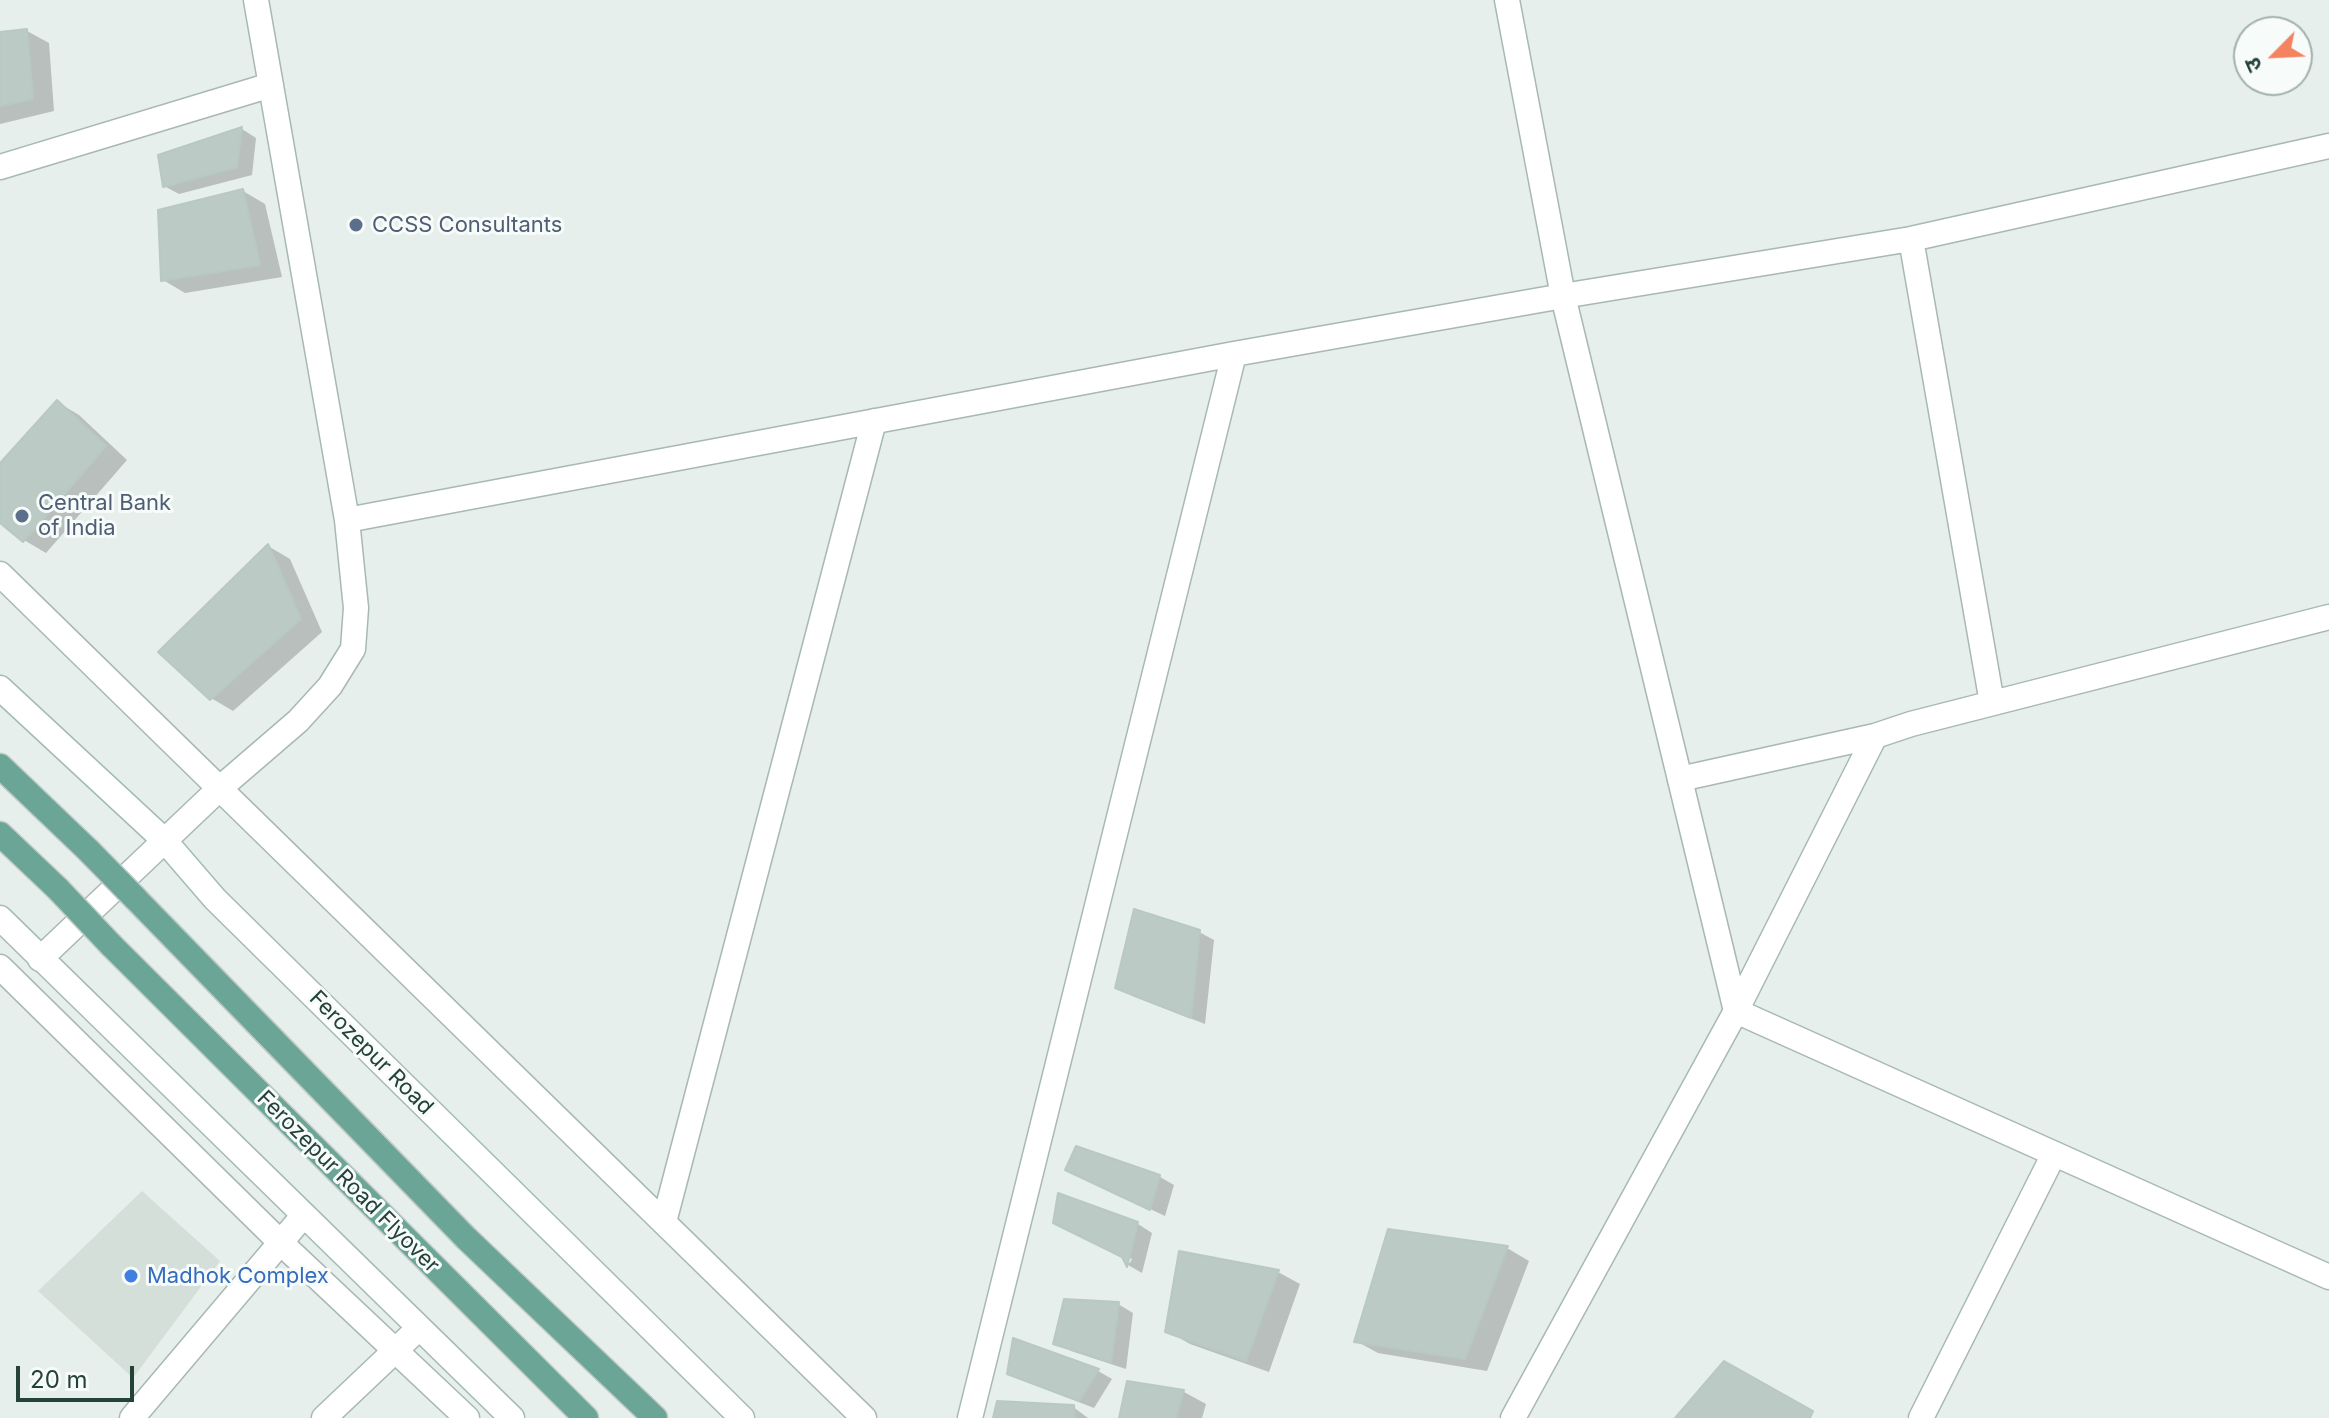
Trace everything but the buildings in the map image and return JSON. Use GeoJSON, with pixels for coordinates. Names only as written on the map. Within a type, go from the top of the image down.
{"type":"FeatureCollection","features":[{"type":"Feature","properties":{"kind":"main road","name":"Ferozepur Road Flyover"},"geometry":{"type":"LineString","coordinates":[[0,766],[89,851],[466,1238],[655,1418]]}},
{"type":"Feature","properties":{"kind":"main road","name":"Ferozepur Road Flyover"},"geometry":{"type":"LineString","coordinates":[[0,834],[586,1418]]}},
{"type":"Feature","properties":{"kind":"street"},"geometry":{"type":"LineString","coordinates":[[40,959],[219,789],[298,721],[330,686],[353,649],[356,608],[347,520],[256,0]]}},
{"type":"Feature","properties":{"kind":"street"},"geometry":{"type":"LineString","coordinates":[[1507,0],[1563,296],[1736,1011]]}},
{"type":"Feature","properties":{"kind":"street"},"geometry":{"type":"LineString","coordinates":[[0,167],[271,85]]}},
{"type":"Feature","properties":{"kind":"street"},"geometry":{"type":"LineString","coordinates":[[347,520],[1234,354],[1911,239],[2329,146]]}},
{"type":"Feature","properties":{"kind":"street"},"geometry":{"type":"LineString","coordinates":[[1911,239],[1992,703]]}},
{"type":"Feature","properties":{"kind":"street"},"geometry":{"type":"LineString","coordinates":[[970,1418],[1234,354]]}},
{"type":"Feature","properties":{"kind":"street"},"geometry":{"type":"LineString","coordinates":[[664,1222],[874,421]]}},
{"type":"Feature","properties":{"kind":"street"},"geometry":{"type":"LineString","coordinates":[[0,574],[864,1418]]}},
{"type":"Feature","properties":{"kind":"street"},"geometry":{"type":"LineString","coordinates":[[1680,779],[1875,736],[1992,703],[2326,619]]}},
{"type":"Feature","properties":{"kind":"street","name":"Ferozepur Road"},"geometry":{"type":"LineString","coordinates":[[0,688],[165,841],[215,899],[742,1418]]}},
{"type":"Feature","properties":{"kind":"street"},"geometry":{"type":"LineString","coordinates":[[1513,1418],[1736,1011],[1875,736]]}},
{"type":"Feature","properties":{"kind":"street"},"geometry":{"type":"LineString","coordinates":[[0,918],[512,1418]]}},
{"type":"Feature","properties":{"kind":"street"},"geometry":{"type":"LineString","coordinates":[[0,967],[280,1242],[467,1418]]}},
{"type":"Feature","properties":{"kind":"street"},"geometry":{"type":"LineString","coordinates":[[1736,1011],[2329,1277]]}},
{"type":"Feature","properties":{"kind":"street"},"geometry":{"type":"LineString","coordinates":[[1921,1418],[2054,1154]]}},
{"type":"Feature","properties":{"kind":"street"},"geometry":{"type":"LineString","coordinates":[[132,1418],[303,1216]]}},
{"type":"Feature","properties":{"kind":"street"},"geometry":{"type":"LineString","coordinates":[[324,1418],[419,1328]]}},
{"type":"Feature","properties":{"kind":"shaded area","name":"Madhok Complex"},"geometry":{"type":"Polygon","coordinates":[[[142,1191],[220,1261],[133,1378],[38,1291],[142,1191]]]}},
{"type":"Feature","properties":{"kind":"place","name":"CCSS Consultants"},"geometry":{"type":"Point","coordinates":[356,225]}},
{"type":"Feature","properties":{"kind":"place","name":"Central Bank of India"},"geometry":{"type":"Point","coordinates":[22,516]}},
{"type":"Feature","properties":{"kind":"place","name":"Madhok Complex"},"geometry":{"type":"Point","coordinates":[131,1276]}}]}
